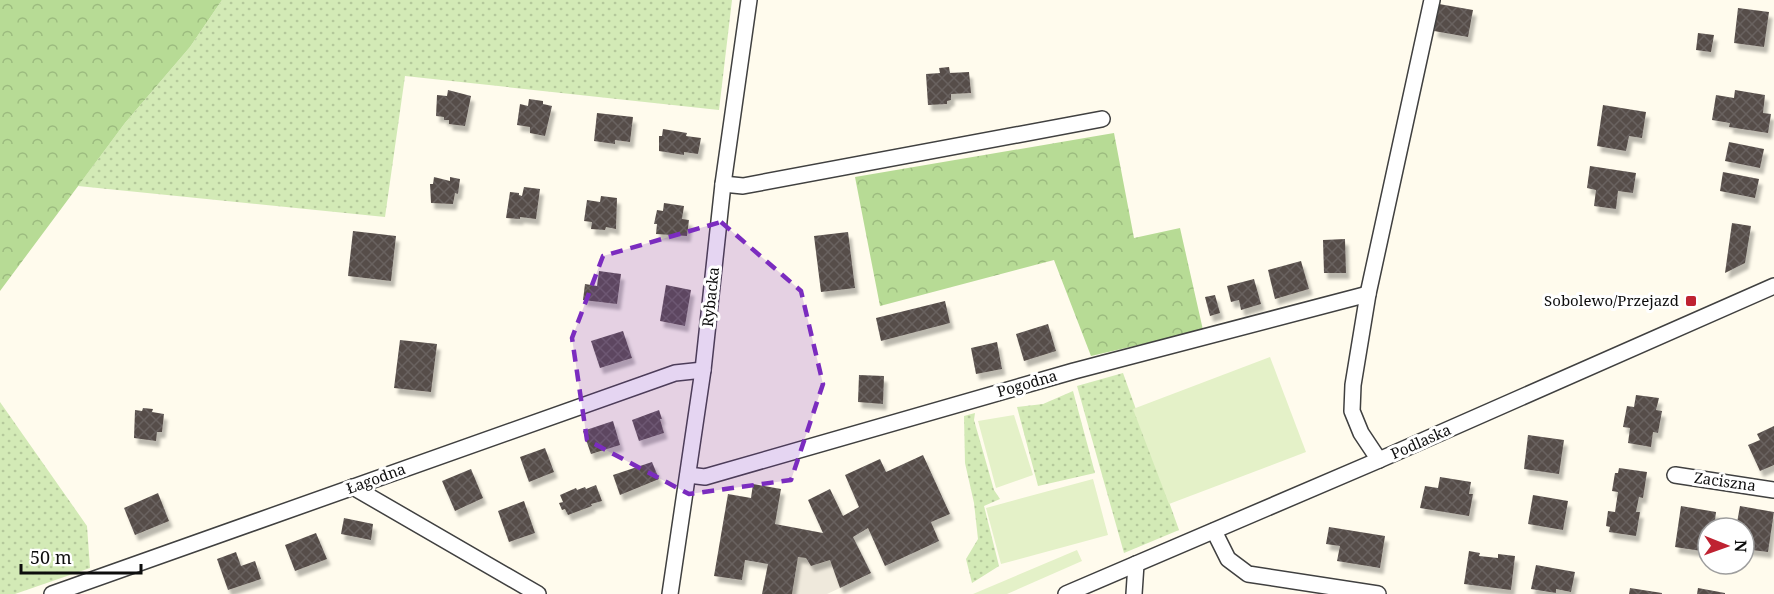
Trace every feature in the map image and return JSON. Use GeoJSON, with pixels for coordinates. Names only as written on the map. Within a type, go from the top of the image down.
{"type":"FeatureCollection","features":[{"type":"Feature","properties":{"kind":"street","name":"Rybacka"},"geometry":{"type":"LineString","coordinates":[[670,594],[703,370],[723,184],[749,0]]}},
{"type":"Feature","properties":{"kind":"street"},"geometry":{"type":"LineString","coordinates":[[1379,460],[1361,433],[1352,411],[1353,385],[1368,294],[1432,0]]}},
{"type":"Feature","properties":{"kind":"street"},"geometry":{"type":"LineString","coordinates":[[723,184],[743,186],[1102,119]]}},
{"type":"Feature","properties":{"kind":"street","name":"Podlaska"},"geometry":{"type":"LineString","coordinates":[[1066,594],[1379,460],[1774,286]]}},
{"type":"Feature","properties":{"kind":"street","name":"Pogodna"},"geometry":{"type":"LineString","coordinates":[[688,475],[705,477],[1074,371],[1368,294]]}},
{"type":"Feature","properties":{"kind":"street","name":"Łagodna"},"geometry":{"type":"LineString","coordinates":[[52,594],[675,373],[703,370]]}},
{"type":"Feature","properties":{"kind":"street","name":"Zaciszna"},"geometry":{"type":"LineString","coordinates":[[1675,475],[1774,490]]}},
{"type":"Feature","properties":{"kind":"street"},"geometry":{"type":"LineString","coordinates":[[353,487],[538,594]]}},
{"type":"Feature","properties":{"kind":"street"},"geometry":{"type":"LineString","coordinates":[[1214,531],[1228,559],[1248,574],[1378,594]]}},
{"type":"Feature","properties":{"kind":"street"},"geometry":{"type":"LineString","coordinates":[[1134,594],[1136,564]]}},
{"type":"Feature","properties":{"kind":"highlighted area"},"geometry":{"type":"Polygon","coordinates":[[[721,222],[801,291],[823,384],[791,480],[689,494],[587,440],[572,338],[603,256],[721,222]]]}},
{"type":"Feature","properties":{"kind":"green space"},"geometry":{"type":"Polygon","coordinates":[[[0,0],[222,0],[190,47],[125,123],[0,291],[0,0]]]}},
{"type":"Feature","properties":{"kind":"green space"},"geometry":{"type":"Polygon","coordinates":[[[222,0],[732,0],[719,110],[405,76],[385,217],[78,186],[125,123],[190,47],[222,0]]]}},
{"type":"Feature","properties":{"kind":"green space"},"geometry":{"type":"Polygon","coordinates":[[[1114,133],[1134,238],[1180,228],[1203,330],[1091,356],[1054,260],[880,306],[855,177],[1114,133]]]}},
{"type":"Feature","properties":{"kind":"green space"},"geometry":{"type":"Polygon","coordinates":[[[1270,357],[1306,452],[1169,504],[1133,409],[1270,357]]]}},
{"type":"Feature","properties":{"kind":"green space"},"geometry":{"type":"Polygon","coordinates":[[[1123,373],[1179,530],[1124,553],[1077,386],[1123,373]]]}},
{"type":"Feature","properties":{"kind":"green space"},"geometry":{"type":"Polygon","coordinates":[[[1073,391],[1095,473],[1038,486],[1017,407],[1043,404],[1073,391]]]}},
{"type":"Feature","properties":{"kind":"green space"},"geometry":{"type":"Polygon","coordinates":[[[0,402],[87,526],[90,568],[15,594],[0,594],[0,402]]]}},
{"type":"Feature","properties":{"kind":"green space"},"geometry":{"type":"Polygon","coordinates":[[[975,413],[974,420],[994,490],[1000,499],[984,506],[999,566],[972,583],[966,559],[978,539],[974,503],[965,463],[964,416],[975,413]]]}},
{"type":"Feature","properties":{"kind":"green space"},"geometry":{"type":"Polygon","coordinates":[[[1014,415],[1033,475],[996,488],[978,421],[1014,415]]]}},
{"type":"Feature","properties":{"kind":"green space"},"geometry":{"type":"Polygon","coordinates":[[[1093,479],[1108,535],[1001,564],[986,508],[1093,479]]]}},
{"type":"Feature","properties":{"kind":"green space"},"geometry":{"type":"Polygon","coordinates":[[[1077,550],[1082,561],[1007,594],[973,594],[1077,550]]]}},
{"type":"Feature","properties":{"kind":"shaded area"},"geometry":{"type":"Polygon","coordinates":[[[798,557],[806,558],[811,566],[830,560],[840,588],[827,594],[792,594],[798,557]]]}},
{"type":"Feature","properties":{"kind":"building"},"geometry":{"type":"Polygon","coordinates":[[[1439,4],[1473,10],[1468,37],[1434,31],[1439,4]]]}},
{"type":"Feature","properties":{"kind":"building"},"geometry":{"type":"Polygon","coordinates":[[[1738,8],[1769,12],[1764,47],[1734,43],[1738,8]]]}},
{"type":"Feature","properties":{"kind":"building"},"geometry":{"type":"Polygon","coordinates":[[[1698,33],[1714,35],[1711,52],[1696,50],[1698,33]]]}},
{"type":"Feature","properties":{"kind":"building"},"geometry":{"type":"Polygon","coordinates":[[[949,67],[950,73],[969,72],[971,93],[951,94],[951,100],[947,101],[947,104],[928,105],[926,74],[940,73],[939,68],[949,67]]]}},
{"type":"Feature","properties":{"kind":"building"},"geometry":{"type":"Polygon","coordinates":[[[448,90],[471,96],[465,126],[449,124],[449,120],[436,116],[437,95],[447,96],[448,90]]]}},
{"type":"Feature","properties":{"kind":"building"},"geometry":{"type":"Polygon","coordinates":[[[1735,90],[1765,95],[1763,113],[1771,114],[1768,133],[1729,127],[1730,123],[1712,120],[1716,95],[1734,98],[1735,90]]]}},
{"type":"Feature","properties":{"kind":"building"},"geometry":{"type":"Polygon","coordinates":[[[529,99],[543,101],[543,104],[552,106],[545,136],[530,133],[530,127],[517,125],[520,104],[528,106],[529,99]]]}},
{"type":"Feature","properties":{"kind":"building"},"geometry":{"type":"Polygon","coordinates":[[[1603,105],[1646,112],[1642,138],[1629,136],[1626,151],[1597,146],[1603,105]]]}},
{"type":"Feature","properties":{"kind":"building"},"geometry":{"type":"Polygon","coordinates":[[[597,113],[633,117],[630,142],[615,140],[615,144],[594,141],[597,113]]]}},
{"type":"Feature","properties":{"kind":"building"},"geometry":{"type":"Polygon","coordinates":[[[663,129],[701,138],[698,154],[684,152],[684,155],[659,151],[659,136],[662,136],[663,129]]]}},
{"type":"Feature","properties":{"kind":"building"},"geometry":{"type":"Polygon","coordinates":[[[1729,142],[1764,149],[1760,168],[1725,161],[1729,142]]]}},
{"type":"Feature","properties":{"kind":"building"},"geometry":{"type":"Polygon","coordinates":[[[1590,166],[1636,173],[1633,193],[1618,191],[1616,209],[1594,206],[1596,190],[1587,188],[1590,166]]]}},
{"type":"Feature","properties":{"kind":"building"},"geometry":{"type":"Polygon","coordinates":[[[1723,172],[1759,179],[1755,198],[1720,191],[1723,172]]]}},
{"type":"Feature","properties":{"kind":"building"},"geometry":{"type":"Polygon","coordinates":[[[434,177],[450,181],[450,177],[460,179],[458,194],[455,193],[453,204],[431,203],[430,184],[433,184],[434,177]]]}},
{"type":"Feature","properties":{"kind":"building"},"geometry":{"type":"Polygon","coordinates":[[[524,187],[540,189],[536,219],[506,218],[510,192],[519,193],[522,196],[524,187]]]}},
{"type":"Feature","properties":{"kind":"building"},"geometry":{"type":"Polygon","coordinates":[[[601,196],[617,198],[616,229],[606,227],[605,230],[591,229],[592,222],[584,221],[587,200],[600,202],[601,196]]]}},
{"type":"Feature","properties":{"kind":"building"},"geometry":{"type":"Polygon","coordinates":[[[664,203],[684,206],[682,219],[689,220],[687,236],[656,234],[657,224],[654,224],[657,210],[663,211],[664,203]]]}},
{"type":"Feature","properties":{"kind":"building"},"geometry":{"type":"Polygon","coordinates":[[[1732,223],[1751,226],[1745,263],[1725,273],[1732,223]]]}},
{"type":"Feature","properties":{"kind":"building"},"geometry":{"type":"Polygon","coordinates":[[[353,231],[396,236],[391,281],[348,276],[353,231]]]}},
{"type":"Feature","properties":{"kind":"building"},"geometry":{"type":"Polygon","coordinates":[[[848,232],[855,288],[821,292],[814,236],[848,232]]]}},
{"type":"Feature","properties":{"kind":"building"},"geometry":{"type":"Polygon","coordinates":[[[1345,239],[1346,273],[1324,273],[1323,240],[1345,239]]]}},
{"type":"Feature","properties":{"kind":"building"},"geometry":{"type":"Polygon","coordinates":[[[1301,261],[1309,289],[1275,299],[1268,270],[1301,261]]]}},
{"type":"Feature","properties":{"kind":"building"},"geometry":{"type":"Polygon","coordinates":[[[599,271],[621,274],[617,304],[583,300],[585,284],[597,286],[599,271]]]}},
{"type":"Feature","properties":{"kind":"building"},"geometry":{"type":"Polygon","coordinates":[[[1254,279],[1261,304],[1241,310],[1239,300],[1231,302],[1227,286],[1254,279]]]}},
{"type":"Feature","properties":{"kind":"building"},"geometry":{"type":"Polygon","coordinates":[[[666,285],[691,290],[685,326],[660,321],[666,285]]]}},
{"type":"Feature","properties":{"kind":"building"},"geometry":{"type":"Polygon","coordinates":[[[1215,295],[1220,313],[1210,316],[1205,297],[1215,295]]]}},
{"type":"Feature","properties":{"kind":"building"},"geometry":{"type":"Polygon","coordinates":[[[945,301],[950,323],[881,341],[876,318],[945,301]]]}},
{"type":"Feature","properties":{"kind":"building"},"geometry":{"type":"Polygon","coordinates":[[[1048,324],[1056,351],[1024,361],[1016,334],[1048,324]]]}},
{"type":"Feature","properties":{"kind":"building"},"geometry":{"type":"Polygon","coordinates":[[[623,331],[632,358],[600,368],[591,341],[623,331]]]}},
{"type":"Feature","properties":{"kind":"building"},"geometry":{"type":"Polygon","coordinates":[[[400,340],[437,344],[431,392],[394,388],[400,340]]]}},
{"type":"Feature","properties":{"kind":"building"},"geometry":{"type":"Polygon","coordinates":[[[997,342],[1002,369],[976,374],[971,348],[997,342]]]}},
{"type":"Feature","properties":{"kind":"building"},"geometry":{"type":"Polygon","coordinates":[[[859,375],[884,376],[883,404],[858,402],[859,375]]]}},
{"type":"Feature","properties":{"kind":"building"},"geometry":{"type":"Polygon","coordinates":[[[1636,395],[1659,398],[1656,410],[1662,411],[1658,433],[1653,432],[1651,447],[1628,443],[1630,428],[1623,427],[1627,406],[1634,407],[1636,395]]]}},
{"type":"Feature","properties":{"kind":"building"},"geometry":{"type":"Polygon","coordinates":[[[143,408],[164,414],[162,432],[157,432],[156,441],[134,438],[135,410],[142,411],[143,408]]]}},
{"type":"Feature","properties":{"kind":"building"},"geometry":{"type":"Polygon","coordinates":[[[659,410],[664,433],[639,441],[632,420],[659,410]]]}},
{"type":"Feature","properties":{"kind":"building"},"geometry":{"type":"Polygon","coordinates":[[[613,421],[620,445],[591,454],[583,431],[613,421]]]}},
{"type":"Feature","properties":{"kind":"building"},"geometry":{"type":"Polygon","coordinates":[[[1774,426],[1774,465],[1760,471],[1748,445],[1760,440],[1757,434],[1774,426]]]}},
{"type":"Feature","properties":{"kind":"building"},"geometry":{"type":"Polygon","coordinates":[[[1528,435],[1564,440],[1559,474],[1524,469],[1528,435]]]}},
{"type":"Feature","properties":{"kind":"building"},"geometry":{"type":"Polygon","coordinates":[[[545,448],[554,472],[529,482],[520,457],[545,448]]]}},
{"type":"Feature","properties":{"kind":"building"},"geometry":{"type":"Polygon","coordinates":[[[923,455],[950,514],[931,522],[939,541],[885,566],[868,528],[853,537],[871,573],[840,588],[830,560],[811,566],[806,558],[798,557],[792,594],[762,594],[768,564],[745,560],[742,580],[714,576],[728,494],[751,498],[753,484],[781,489],[775,524],[823,533],[808,500],[830,489],[843,516],[859,507],[845,475],[880,459],[886,472],[923,455]]]}},
{"type":"Feature","properties":{"kind":"building"},"geometry":{"type":"Polygon","coordinates":[[[652,462],[659,479],[620,495],[613,475],[652,462]]]}},
{"type":"Feature","properties":{"kind":"building"},"geometry":{"type":"Polygon","coordinates":[[[1619,468],[1647,472],[1643,498],[1639,497],[1636,512],[1640,512],[1636,536],[1609,532],[1610,527],[1606,526],[1608,511],[1615,512],[1618,492],[1612,491],[1615,473],[1618,473],[1619,468]]]}},
{"type":"Feature","properties":{"kind":"building"},"geometry":{"type":"Polygon","coordinates":[[[471,469],[483,498],[455,511],[442,481],[471,469]]]}},
{"type":"Feature","properties":{"kind":"building"},"geometry":{"type":"Polygon","coordinates":[[[1440,477],[1471,482],[1469,494],[1473,494],[1469,516],[1420,508],[1425,486],[1438,488],[1440,477]]]}},
{"type":"Feature","properties":{"kind":"building"},"geometry":{"type":"Polygon","coordinates":[[[596,485],[602,501],[568,515],[565,509],[562,510],[559,503],[563,502],[560,495],[576,488],[577,490],[585,487],[586,489],[596,485]]]}},
{"type":"Feature","properties":{"kind":"building"},"geometry":{"type":"Polygon","coordinates":[[[158,493],[169,521],[135,535],[124,508],[158,493]]]}},
{"type":"Feature","properties":{"kind":"building"},"geometry":{"type":"Polygon","coordinates":[[[1533,495],[1568,501],[1563,530],[1528,524],[1533,495]]]}},
{"type":"Feature","properties":{"kind":"building"},"geometry":{"type":"Polygon","coordinates":[[[524,501],[535,533],[509,542],[498,511],[524,501]]]}},
{"type":"Feature","properties":{"kind":"building"},"geometry":{"type":"Polygon","coordinates":[[[1681,506],[1716,512],[1716,516],[1696,516],[1696,550],[1675,547],[1681,506]]]}},
{"type":"Feature","properties":{"kind":"building"},"geometry":{"type":"Polygon","coordinates":[[[1740,506],[1774,512],[1768,552],[1756,550],[1756,516],[1738,516],[1740,506]]]}},
{"type":"Feature","properties":{"kind":"building"},"geometry":{"type":"Polygon","coordinates":[[[344,518],[373,524],[371,540],[341,534],[344,518]]]}},
{"type":"Feature","properties":{"kind":"building"},"geometry":{"type":"Polygon","coordinates":[[[1329,527],[1385,536],[1380,568],[1337,561],[1340,546],[1326,544],[1329,527]]]}},
{"type":"Feature","properties":{"kind":"building"},"geometry":{"type":"Polygon","coordinates":[[[316,533],[327,559],[295,571],[285,545],[316,533]]]}},
{"type":"Feature","properties":{"kind":"building"},"geometry":{"type":"Polygon","coordinates":[[[1469,551],[1480,553],[1479,556],[1498,558],[1498,554],[1515,556],[1511,590],[1464,584],[1469,551]]]}},
{"type":"Feature","properties":{"kind":"building"},"geometry":{"type":"Polygon","coordinates":[[[236,552],[241,566],[255,561],[261,579],[228,590],[217,559],[236,552]]]}},
{"type":"Feature","properties":{"kind":"building"},"geometry":{"type":"Polygon","coordinates":[[[1536,565],[1575,572],[1571,592],[1556,589],[1556,593],[1531,589],[1536,565]]]}},
{"type":"Feature","properties":{"kind":"building"},"geometry":{"type":"Polygon","coordinates":[[[1630,588],[1662,593],[1662,594],[1629,594],[1630,588]]]}},
{"type":"Feature","properties":{"kind":"building"},"geometry":{"type":"Polygon","coordinates":[[[1698,588],[1725,593],[1725,594],[1697,594],[1698,588]]]}},
{"type":"Feature","properties":{"kind":"place","name":"Sobolewo/Przejazd"},"geometry":{"type":"Point","coordinates":[1691,301]}}]}
